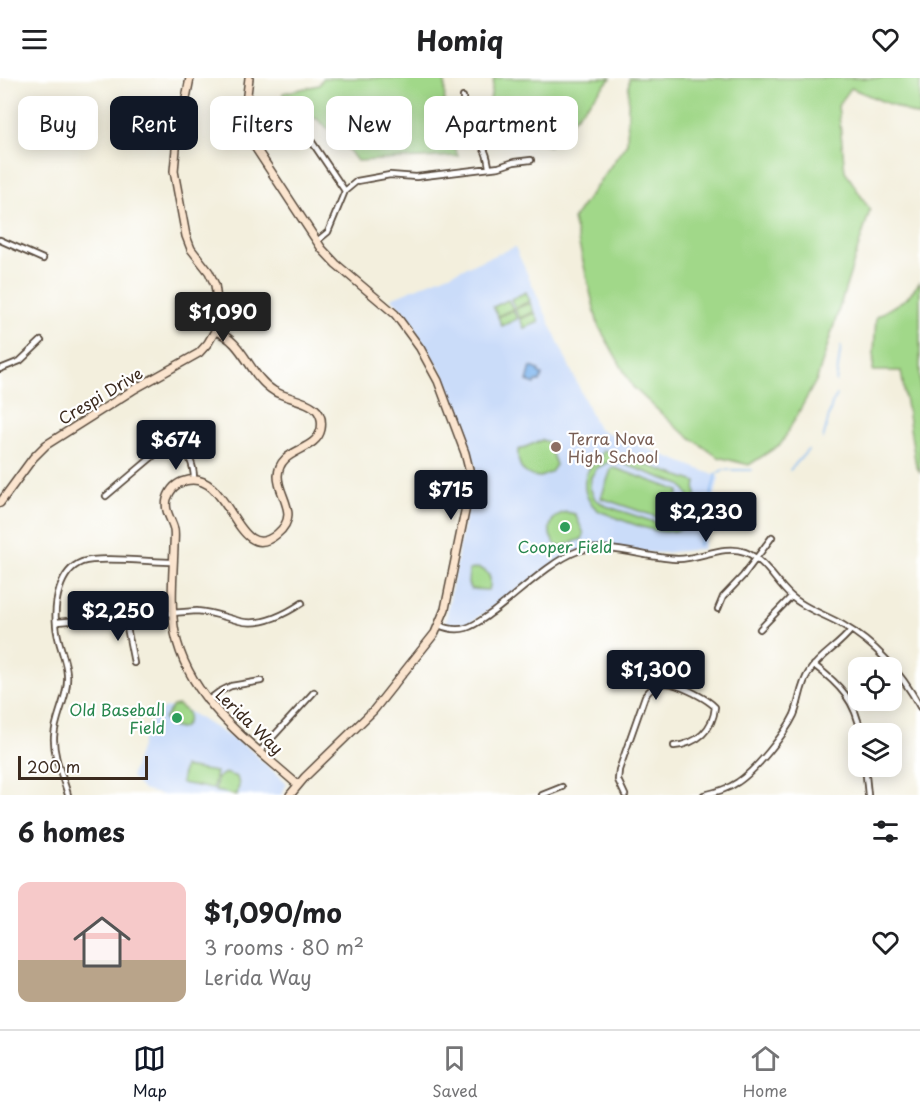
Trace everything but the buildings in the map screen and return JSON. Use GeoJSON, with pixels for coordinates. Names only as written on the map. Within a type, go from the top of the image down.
{"type":"FeatureCollection","features":[{"type":"Feature","properties":{"kind":"street"},"geometry":{"type":"LineString","coordinates":[[106,496],[170,442],[177,442],[183,448],[193,467],[194,479],[205,482],[215,489],[238,526],[248,536],[260,540],[272,537],[282,529],[288,513],[287,502],[278,479],[282,462],[291,453],[315,441],[321,428],[319,414],[313,405],[309,402],[290,399],[273,391],[264,384],[229,337],[215,331],[218,307],[216,285],[210,272],[191,249],[186,236],[174,171],[190,78]]}},
{"type":"Feature","properties":{"kind":"street"},"geometry":{"type":"LineString","coordinates":[[247,96],[249,78]]}},
{"type":"Feature","properties":{"kind":"street"},"geometry":{"type":"LineString","coordinates":[[314,145],[345,192]]}},
{"type":"Feature","properties":{"kind":"street"},"geometry":{"type":"LineString","coordinates":[[257,150],[316,241],[336,264],[387,307],[408,330],[438,381],[465,453],[470,478],[469,496],[445,609],[439,625],[424,648],[378,705],[290,795]]}},
{"type":"Feature","properties":{"kind":"street"},"geometry":{"type":"LineString","coordinates":[[485,150],[489,168]]}},
{"type":"Feature","properties":{"kind":"street"},"geometry":{"type":"LineString","coordinates":[[316,241],[330,229],[345,192],[357,181],[368,177],[396,175],[416,177],[531,160]]}},
{"type":"Feature","properties":{"kind":"street"},"geometry":{"type":"LineString","coordinates":[[0,240],[43,259]]}},
{"type":"Feature","properties":{"kind":"street","name":"Crespi Drive"},"geometry":{"type":"LineString","coordinates":[[0,503],[33,458],[46,445],[133,390],[199,353],[208,344],[215,331]]}},
{"type":"Feature","properties":{"kind":"street"},"geometry":{"type":"LineString","coordinates":[[0,369],[20,361],[41,341]]}},
{"type":"Feature","properties":{"kind":"street","name":"Lerida Way"},"geometry":{"type":"LineString","coordinates":[[194,479],[176,485],[167,499],[167,513],[174,532],[173,613],[175,633],[183,660],[192,679],[207,701],[298,785]]}},
{"type":"Feature","properties":{"kind":"street"},"geometry":{"type":"LineString","coordinates":[[718,609],[723,597],[739,582],[772,537]]}},
{"type":"Feature","properties":{"kind":"street"},"geometry":{"type":"LineString","coordinates":[[439,625],[455,630],[474,625],[569,555],[583,550],[643,553],[679,559],[738,550],[757,559],[791,597],[851,630],[878,651],[894,668],[920,707]]}},
{"type":"Feature","properties":{"kind":"street"},"geometry":{"type":"LineString","coordinates":[[68,795],[54,742],[67,674],[56,622],[56,606],[63,580],[70,570],[80,563],[91,560],[173,562]]}},
{"type":"Feature","properties":{"kind":"street"},"geometry":{"type":"LineString","coordinates":[[760,629],[791,597]]}},
{"type":"Feature","properties":{"kind":"street"},"geometry":{"type":"LineString","coordinates":[[56,622],[205,612],[249,622],[282,616],[302,603]]}},
{"type":"Feature","properties":{"kind":"street"},"geometry":{"type":"LineString","coordinates":[[125,617],[134,663]]}},
{"type":"Feature","properties":{"kind":"street"},"geometry":{"type":"LineString","coordinates":[[704,795],[730,787],[756,767],[790,723],[803,683],[814,665],[851,630]]}},
{"type":"Feature","properties":{"kind":"street"},"geometry":{"type":"LineString","coordinates":[[814,665],[847,694],[855,709],[858,723]]}},
{"type":"Feature","properties":{"kind":"street"},"geometry":{"type":"LineString","coordinates":[[207,701],[231,686],[261,681]]}},
{"type":"Feature","properties":{"kind":"street"},"geometry":{"type":"LineString","coordinates":[[625,795],[618,780],[619,770],[645,696],[657,684],[671,683],[710,702],[715,707],[710,724],[698,739],[686,745],[674,746]]}},
{"type":"Feature","properties":{"kind":"street"},"geometry":{"type":"LineString","coordinates":[[260,751],[314,692]]}},
{"type":"Feature","properties":{"kind":"street"},"geometry":{"type":"LineString","coordinates":[[866,777],[868,795]]}},
{"type":"Feature","properties":{"kind":"street"},"geometry":{"type":"LineString","coordinates":[[542,795],[562,788]]}},
{"type":"Feature","properties":{"kind":"shaded area","name":"Terra Nova High School"},"geometry":{"type":"Polygon","coordinates":[[[515,247],[598,429],[719,477],[703,549],[662,553],[581,550],[466,625],[445,624],[475,464],[443,374],[402,309],[391,298],[515,247]]]}},
{"type":"Feature","properties":{"kind":"shaded area"},"geometry":{"type":"Polygon","coordinates":[[[178,705],[248,748],[287,784],[281,795],[163,795],[143,790],[131,777],[147,727],[163,709],[178,705]]]}},
{"type":"Feature","properties":{"kind":"green space"},"geometry":{"type":"Polygon","coordinates":[[[323,78],[445,78],[445,96],[424,96],[424,150],[455,150],[458,156],[357,161],[349,150],[412,150],[412,96],[326,96],[326,127],[314,118],[314,96],[283,96],[283,93],[319,85],[323,78]]]}},
{"type":"Feature","properties":{"kind":"green space"},"geometry":{"type":"Polygon","coordinates":[[[494,78],[611,78],[578,114],[578,96],[491,96],[494,78]]]}},
{"type":"Feature","properties":{"kind":"green space"},"geometry":{"type":"Polygon","coordinates":[[[629,78],[920,78],[920,117],[851,88],[838,106],[845,171],[870,210],[817,379],[781,444],[749,465],[718,457],[677,428],[633,387],[598,325],[573,219],[627,143],[629,78]]]}},
{"type":"Feature","properties":{"kind":"green space"},"geometry":{"type":"Polygon","coordinates":[[[920,282],[920,472],[916,466],[901,371],[873,371],[876,317],[907,298],[920,282]]]}},
{"type":"Feature","properties":{"kind":"green space"},"geometry":{"type":"Polygon","coordinates":[[[526,292],[530,301],[515,308],[511,299],[526,292]]]}},
{"type":"Feature","properties":{"kind":"green space"},"geometry":{"type":"Polygon","coordinates":[[[508,300],[513,309],[498,316],[493,307],[508,300]]]}},
{"type":"Feature","properties":{"kind":"green space"},"geometry":{"type":"Polygon","coordinates":[[[530,303],[534,312],[519,318],[515,309],[530,303]]]}},
{"type":"Feature","properties":{"kind":"green space"},"geometry":{"type":"Polygon","coordinates":[[[513,310],[517,319],[502,326],[498,317],[513,310]]]}},
{"type":"Feature","properties":{"kind":"green space"},"geometry":{"type":"Polygon","coordinates":[[[535,313],[539,322],[524,328],[520,319],[535,313]]]}},
{"type":"Feature","properties":{"kind":"green space"},"geometry":{"type":"Polygon","coordinates":[[[542,440],[548,442],[556,465],[551,472],[535,477],[526,473],[520,466],[518,450],[542,440]]]}},
{"type":"Feature","properties":{"kind":"green space"},"geometry":{"type":"Polygon","coordinates":[[[603,450],[696,482],[696,509],[688,524],[678,530],[652,530],[601,512],[589,500],[585,484],[589,469],[601,456],[603,450]],[[608,462],[597,468],[591,477],[590,488],[595,499],[606,506],[666,526],[674,525],[686,517],[690,505],[689,498],[681,485],[621,463],[608,462]]]}},
{"type":"Feature","properties":{"kind":"green space"},"geometry":{"type":"Polygon","coordinates":[[[612,467],[679,491],[669,521],[601,498],[612,467]]]}},
{"type":"Feature","properties":{"kind":"green space","name":"Cooper Field"},"geometry":{"type":"Polygon","coordinates":[[[566,512],[575,514],[584,534],[582,539],[559,547],[551,537],[550,527],[555,518],[566,512]]]}},
{"type":"Feature","properties":{"kind":"green space"},"geometry":{"type":"Polygon","coordinates":[[[477,568],[485,571],[489,576],[489,590],[471,589],[468,584],[469,570],[477,568]]]}},
{"type":"Feature","properties":{"kind":"green space","name":"Old Baseball Field"},"geometry":{"type":"Polygon","coordinates":[[[178,705],[188,713],[185,725],[179,729],[170,726],[164,719],[173,706],[178,705]]]}},
{"type":"Feature","properties":{"kind":"green space"},"geometry":{"type":"Polygon","coordinates":[[[184,767],[216,772],[213,789],[181,783],[184,767]]]}},
{"type":"Feature","properties":{"kind":"green space"},"geometry":{"type":"Polygon","coordinates":[[[225,773],[237,777],[239,785],[237,795],[215,791],[217,778],[225,773]]]}},
{"type":"Feature","properties":{"kind":"water"},"geometry":{"type":"Polygon","coordinates":[[[531,367],[539,370],[538,373],[542,375],[540,382],[536,381],[535,384],[527,381],[531,367]]]}},
{"type":"Feature","properties":{"kind":"waterway"},"geometry":{"type":"LineString","coordinates":[[836,382],[841,346]]}},
{"type":"Feature","properties":{"kind":"waterway"},"geometry":{"type":"LineString","coordinates":[[823,439],[832,404],[837,395]]}},
{"type":"Feature","properties":{"kind":"waterway"},"geometry":{"type":"LineString","coordinates":[[790,470],[808,450]]}},
{"type":"Feature","properties":{"kind":"waterway"},"geometry":{"type":"LineString","coordinates":[[699,545],[716,474],[723,470],[751,470]]}},
{"type":"Feature","properties":{"kind":"place","name":"Terra Nova High School"},"geometry":{"type":"Point","coordinates":[556,447]}},
{"type":"Feature","properties":{"kind":"place","name":"Cooper Field"},"geometry":{"type":"Point","coordinates":[565,527]}},
{"type":"Feature","properties":{"kind":"place","name":"Old Baseball Field"},"geometry":{"type":"Point","coordinates":[177,718]}}]}
